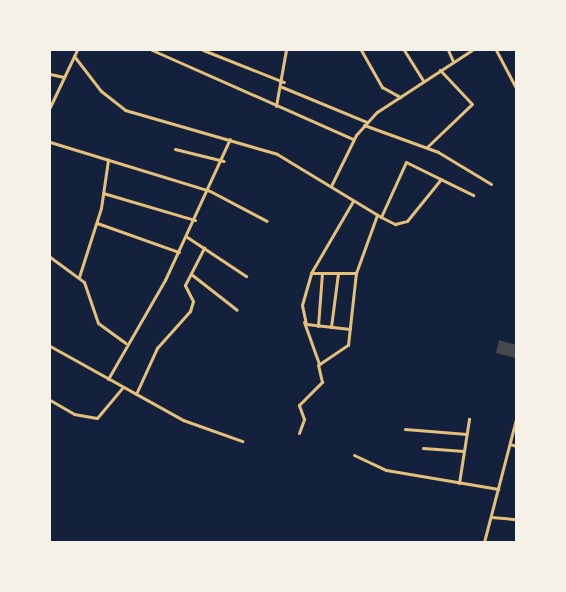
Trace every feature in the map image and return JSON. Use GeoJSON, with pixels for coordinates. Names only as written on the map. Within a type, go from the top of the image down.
{"type":"FeatureCollection","features":[{"type":"Feature","properties":{"kind":"street"},"geometry":{"type":"LineString","coordinates":[[50,107],[77,50]]}},
{"type":"Feature","properties":{"kind":"street"},"geometry":{"type":"LineString","coordinates":[[152,50],[276,107],[353,139]]}},
{"type":"Feature","properties":{"kind":"street"},"geometry":{"type":"LineString","coordinates":[[203,50],[284,82]]}},
{"type":"Feature","properties":{"kind":"street"},"geometry":{"type":"LineString","coordinates":[[276,107],[284,82],[286,50]]}},
{"type":"Feature","properties":{"kind":"street"},"geometry":{"type":"LineString","coordinates":[[361,50],[382,87],[400,97]]}},
{"type":"Feature","properties":{"kind":"street"},"geometry":{"type":"LineString","coordinates":[[404,50],[423,81]]}},
{"type":"Feature","properties":{"kind":"street"},"geometry":{"type":"LineString","coordinates":[[448,50],[453,61]]}},
{"type":"Feature","properties":{"kind":"street"},"geometry":{"type":"LineString","coordinates":[[331,186],[353,139],[365,123],[423,81],[472,50]]}},
{"type":"Feature","properties":{"kind":"street"},"geometry":{"type":"LineString","coordinates":[[496,50],[516,88]]}},
{"type":"Feature","properties":{"kind":"street"},"geometry":{"type":"LineString","coordinates":[[74,56],[101,91],[125,110],[278,154],[353,201],[395,224],[407,222],[441,179]]}},
{"type":"Feature","properties":{"kind":"street"},"geometry":{"type":"LineString","coordinates":[[427,147],[472,104],[440,70]]}},
{"type":"Feature","properties":{"kind":"street"},"geometry":{"type":"LineString","coordinates":[[50,74],[64,77]]}},
{"type":"Feature","properties":{"kind":"street"},"geometry":{"type":"LineString","coordinates":[[282,87],[427,147],[491,184]]}},
{"type":"Feature","properties":{"kind":"street"},"geometry":{"type":"LineString","coordinates":[[108,379],[187,237],[224,161],[230,139]]}},
{"type":"Feature","properties":{"kind":"street"},"geometry":{"type":"LineString","coordinates":[[50,142],[210,191],[267,221]]}},
{"type":"Feature","properties":{"kind":"street"},"geometry":{"type":"LineString","coordinates":[[175,149],[224,161]]}},
{"type":"Feature","properties":{"kind":"street"},"geometry":{"type":"LineString","coordinates":[[79,277],[97,223],[108,160]]}},
{"type":"Feature","properties":{"kind":"street"},"geometry":{"type":"LineString","coordinates":[[319,364],[347,347],[356,273],[379,216],[406,162],[473,195]]}},
{"type":"Feature","properties":{"kind":"street"},"geometry":{"type":"LineString","coordinates":[[103,193],[195,220]]}},
{"type":"Feature","properties":{"kind":"street"},"geometry":{"type":"LineString","coordinates":[[299,433],[304,419],[299,407],[322,382],[319,364],[304,322],[310,273],[353,201]]}},
{"type":"Feature","properties":{"kind":"street"},"geometry":{"type":"LineString","coordinates":[[97,223],[179,252]]}},
{"type":"Feature","properties":{"kind":"street"},"geometry":{"type":"LineString","coordinates":[[187,237],[246,276]]}},
{"type":"Feature","properties":{"kind":"street"},"geometry":{"type":"LineString","coordinates":[[136,394],[157,348],[193,305],[185,285],[204,248]]}},
{"type":"Feature","properties":{"kind":"street"},"geometry":{"type":"LineString","coordinates":[[50,257],[79,277],[98,323],[127,343]]}},
{"type":"Feature","properties":{"kind":"street"},"geometry":{"type":"LineString","coordinates":[[310,273],[356,273]]}},
{"type":"Feature","properties":{"kind":"street"},"geometry":{"type":"LineString","coordinates":[[318,326],[322,273]]}},
{"type":"Feature","properties":{"kind":"street"},"geometry":{"type":"LineString","coordinates":[[331,327],[338,273]]}},
{"type":"Feature","properties":{"kind":"street"},"geometry":{"type":"LineString","coordinates":[[191,274],[237,310]]}},
{"type":"Feature","properties":{"kind":"street"},"geometry":{"type":"LineString","coordinates":[[304,322],[318,326],[350,329]]}},
{"type":"Feature","properties":{"kind":"street"},"geometry":{"type":"LineString","coordinates":[[50,346],[183,420],[242,441]]}},
{"type":"Feature","properties":{"kind":"street"},"geometry":{"type":"LineString","coordinates":[[50,400],[74,414],[97,418],[111,408],[123,387]]}},
{"type":"Feature","properties":{"kind":"street"},"geometry":{"type":"LineString","coordinates":[[459,483],[469,419]]}},
{"type":"Feature","properties":{"kind":"street"},"geometry":{"type":"LineString","coordinates":[[484,543],[516,422]]}},
{"type":"Feature","properties":{"kind":"street"},"geometry":{"type":"LineString","coordinates":[[405,429],[467,434]]}},
{"type":"Feature","properties":{"kind":"street"},"geometry":{"type":"LineString","coordinates":[[510,444],[516,446]]}},
{"type":"Feature","properties":{"kind":"street"},"geometry":{"type":"LineString","coordinates":[[423,448],[464,452]]}},
{"type":"Feature","properties":{"kind":"street"},"geometry":{"type":"LineString","coordinates":[[354,455],[386,470],[498,489]]}},
{"type":"Feature","properties":{"kind":"street"},"geometry":{"type":"LineString","coordinates":[[491,517],[516,519]]}},
{"type":"Feature","properties":{"kind":"building"},"geometry":{"type":"Polygon","coordinates":[[[499,340],[516,345],[516,358],[496,353],[499,340]]]}}]}
